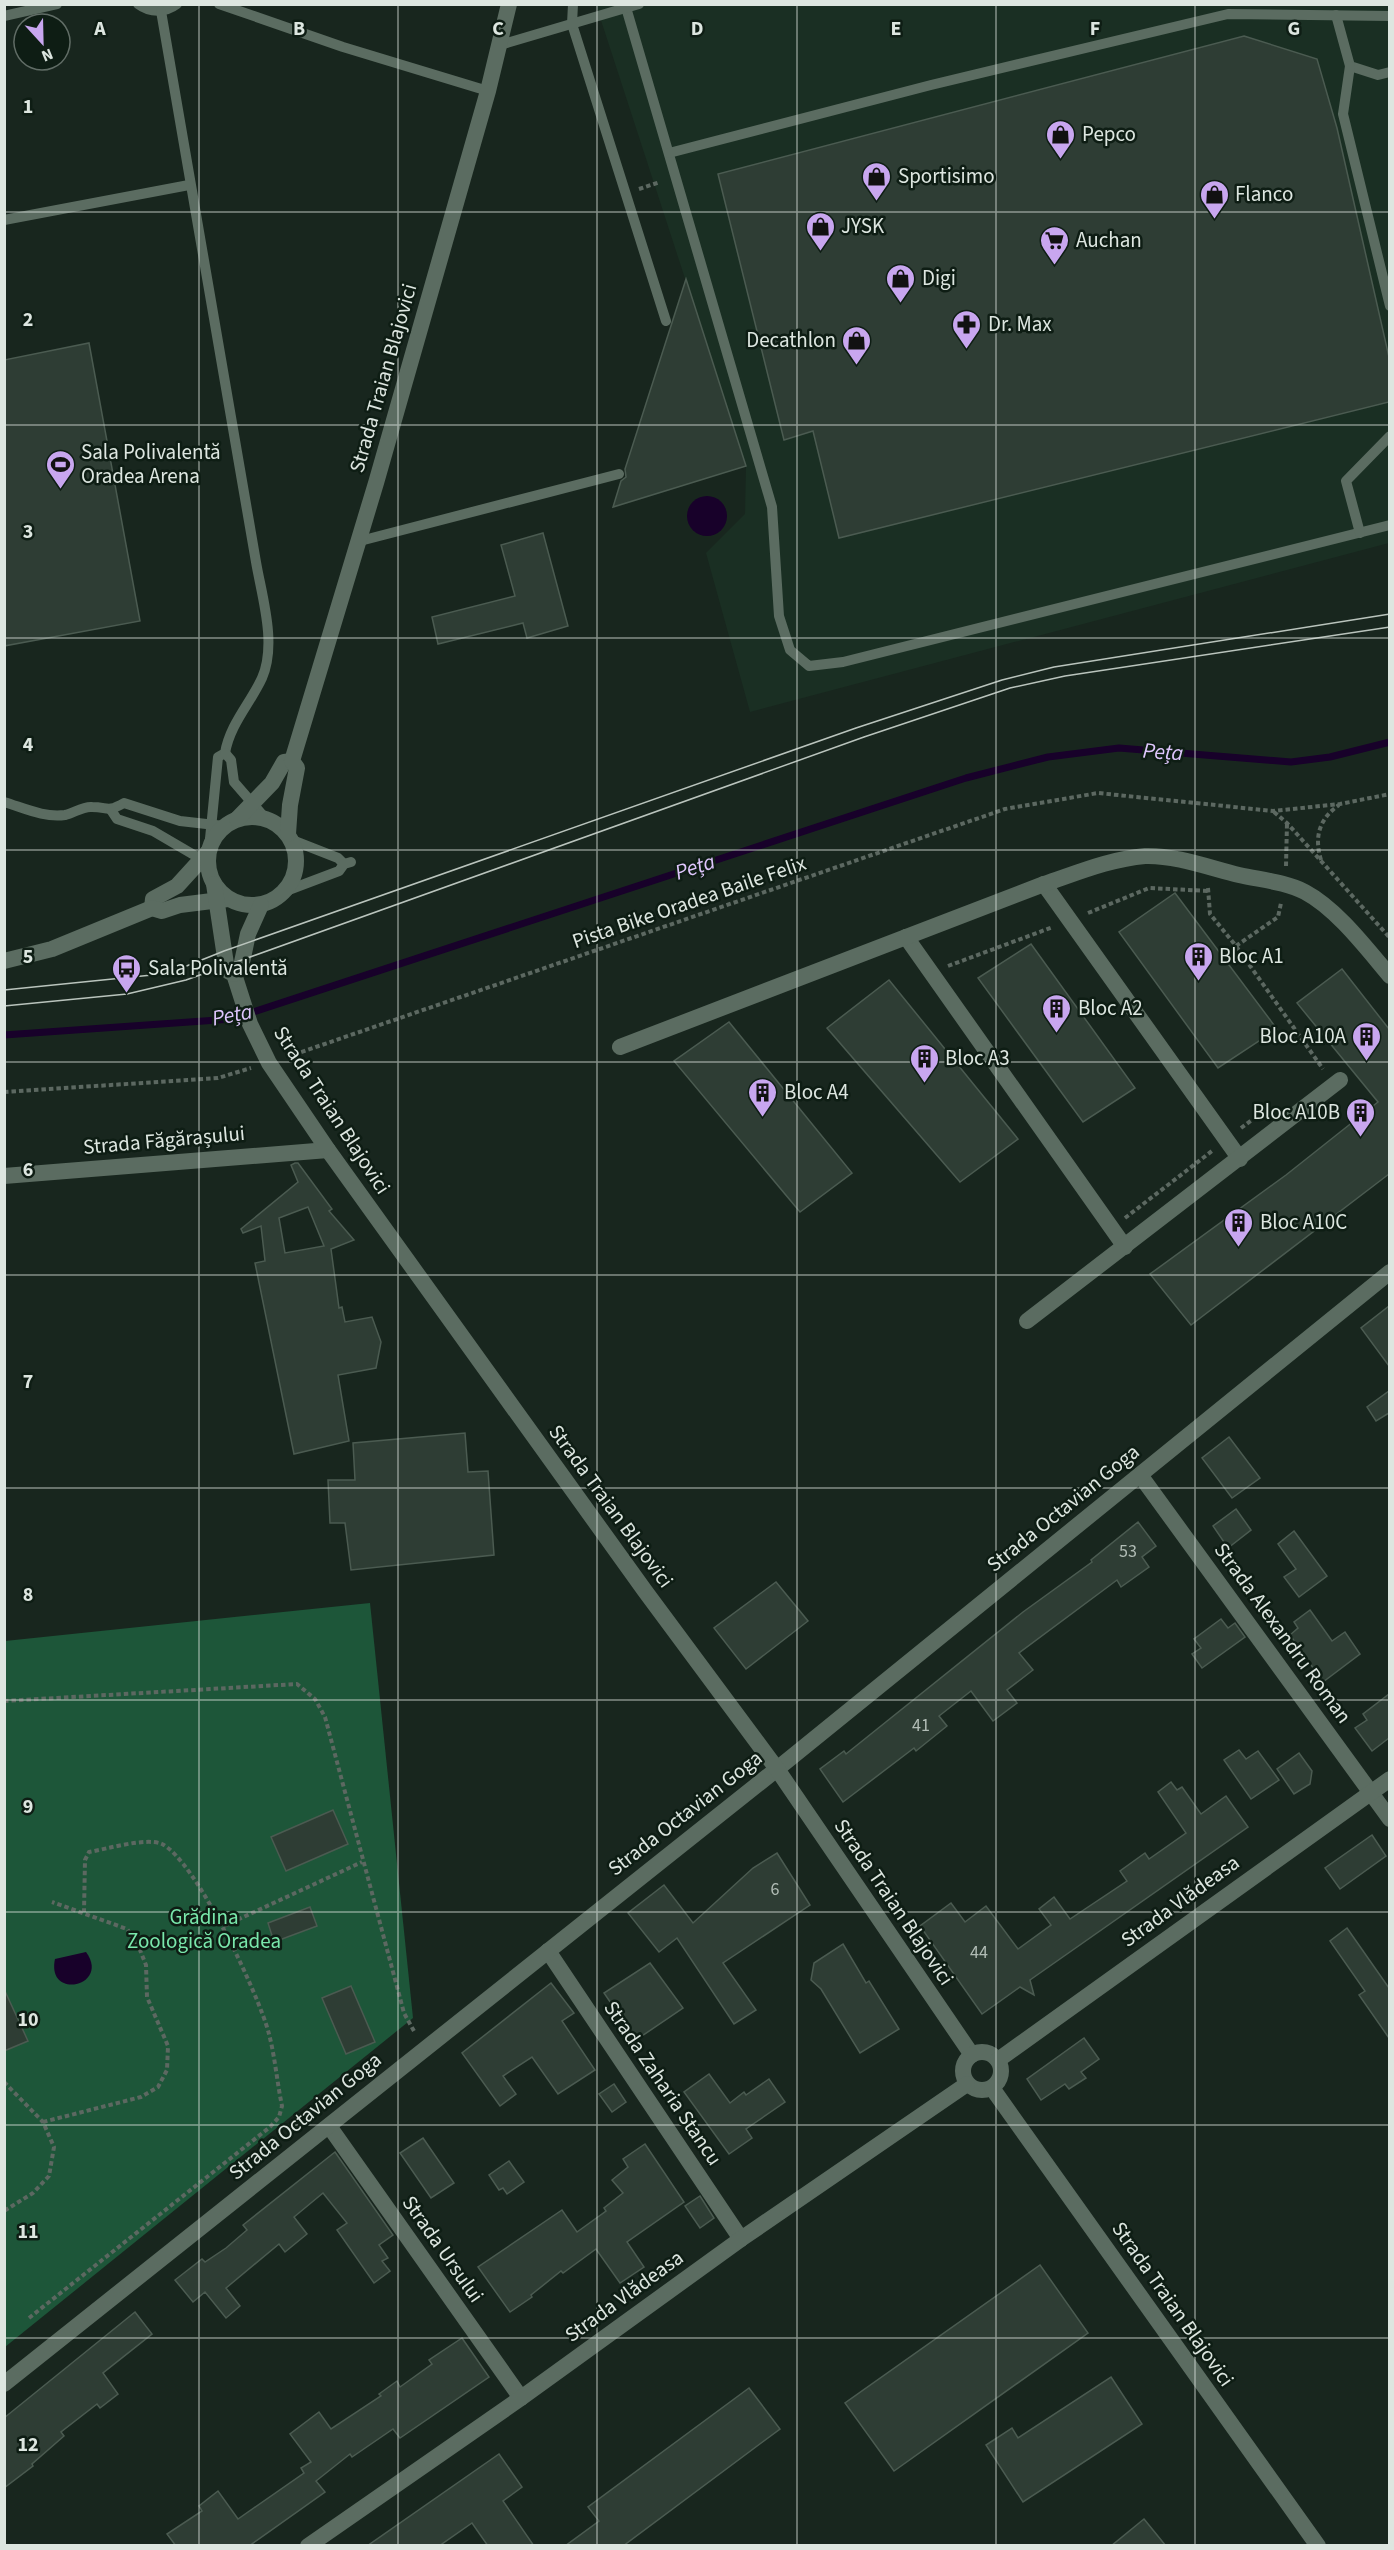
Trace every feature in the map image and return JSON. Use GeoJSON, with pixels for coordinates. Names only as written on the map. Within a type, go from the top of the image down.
{"type":"FeatureCollection","features":[{"type":"Feature","properties":{"kind":"street","name":"Strada Traian Blajovici"},"geometry":{"type":"LineString","coordinates":[[292,761],[360,541],[488,91],[509,4]]}},
{"type":"Feature","properties":{"kind":"street","name":"Strada Traian Blajovici"},"geometry":{"type":"LineString","coordinates":[[224,824],[253,804],[272,783],[284,762],[292,761]]}},
{"type":"Feature","properties":{"kind":"street","name":"Strada Traian Blajovici"},"geometry":{"type":"LineString","coordinates":[[290,837],[291,798],[297,768],[292,761]]}},
{"type":"Feature","properties":{"kind":"street"},"geometry":{"type":"LineString","coordinates":[[4,961],[52,949],[152,908],[162,911],[219,894],[244,905],[261,905],[270,902],[286,891],[296,871],[297,860],[290,837],[282,828],[266,819],[256,817],[224,824],[213,840],[207,856],[177,886],[153,899],[152,908]]}},
{"type":"Feature","properties":{"kind":"street"},"geometry":{"type":"LineString","coordinates":[[207,856],[219,894]]}},
{"type":"Feature","properties":{"kind":"street"},"geometry":{"type":"LineString","coordinates":[[620,1047],[1099,865],[1146,856],[1166,858],[1285,885],[1306,893],[1347,926],[1389,976]]}},
{"type":"Feature","properties":{"kind":"street"},"geometry":{"type":"LineString","coordinates":[[1044,885],[1240,1159]]}},
{"type":"Feature","properties":{"kind":"street","name":"Strada Traian Blajovici"},"geometry":{"type":"LineString","coordinates":[[219,894],[228,971],[235,977],[249,1024],[269,1063],[328,1150],[645,1591],[777,1769],[972,2055]]}},
{"type":"Feature","properties":{"kind":"street"},"geometry":{"type":"LineString","coordinates":[[235,977],[241,967],[248,934],[261,905]]}},
{"type":"Feature","properties":{"kind":"street"},"geometry":{"type":"LineString","coordinates":[[906,937],[1125,1247]]}},
{"type":"Feature","properties":{"kind":"street"},"geometry":{"type":"LineString","coordinates":[[1027,1321],[1337,1082]]}},
{"type":"Feature","properties":{"kind":"street","name":"Strada Făgărașului"},"geometry":{"type":"LineString","coordinates":[[4,1176],[328,1150]]}},
{"type":"Feature","properties":{"kind":"street","name":"Strada Octavian Goga"},"geometry":{"type":"LineString","coordinates":[[4,2384],[777,1769],[1389,1272]]}},
{"type":"Feature","properties":{"kind":"street","name":"Strada Alexandru Roman"},"geometry":{"type":"LineString","coordinates":[[1140,1475],[1389,1819]]}},
{"type":"Feature","properties":{"kind":"street","name":"Strada Vlădeasa"},"geometry":{"type":"LineString","coordinates":[[998,2060],[1389,1779]]}},
{"type":"Feature","properties":{"kind":"street","name":"Strada Zaharia Stancu"},"geometry":{"type":"LineString","coordinates":[[548,1951],[741,2239]]}},
{"type":"Feature","properties":{"kind":"street"},"geometry":{"type":"LineString","coordinates":[[983,2052],[998,2060],[1000,2078],[992,2088],[976,2090],[967,2084],[963,2065],[972,2055],[983,2052]]}},
{"type":"Feature","properties":{"kind":"street","name":"Strada Vlădeasa"},"geometry":{"type":"LineString","coordinates":[[308,2546],[521,2398],[741,2239],[967,2084]]}},
{"type":"Feature","properties":{"kind":"street","name":"Strada Traian Blajovici"},"geometry":{"type":"LineString","coordinates":[[992,2088],[1318,2546]]}},
{"type":"Feature","properties":{"kind":"street","name":"Strada Ursului"},"geometry":{"type":"LineString","coordinates":[[329,2126],[521,2398]]}},
{"type":"Feature","properties":{"kind":"lane"},"geometry":{"type":"LineString","coordinates":[[4,16],[57,4]]}},
{"type":"Feature","properties":{"kind":"lane"},"geometry":{"type":"LineString","coordinates":[[138,4],[150,10],[161,11],[177,4]]}},
{"type":"Feature","properties":{"kind":"lane"},"geometry":{"type":"LineString","coordinates":[[219,4],[343,47],[488,91]]}},
{"type":"Feature","properties":{"kind":"lane"},"geometry":{"type":"LineString","coordinates":[[573,4],[572,24],[666,321]]}},
{"type":"Feature","properties":{"kind":"lane"},"geometry":{"type":"LineString","coordinates":[[500,45],[639,4]]}},
{"type":"Feature","properties":{"kind":"lane"},"geometry":{"type":"LineString","coordinates":[[626,6],[772,507],[779,616],[790,650],[809,666],[843,662],[1389,525]]}},
{"type":"Feature","properties":{"kind":"lane"},"geometry":{"type":"LineString","coordinates":[[4,802],[54,816],[76,812],[90,806],[111,810],[124,803],[180,821],[224,824],[218,757],[225,753],[235,723],[263,677],[268,644],[256,562],[189,185],[161,11]]}},
{"type":"Feature","properties":{"kind":"lane"},"geometry":{"type":"LineString","coordinates":[[669,153],[930,85],[1228,14],[1389,16]]}},
{"type":"Feature","properties":{"kind":"lane"},"geometry":{"type":"LineString","coordinates":[[1336,15],[1350,66],[1343,114],[1389,306]]}},
{"type":"Feature","properties":{"kind":"lane"},"geometry":{"type":"LineString","coordinates":[[1350,66],[1378,75],[1389,72]]}},
{"type":"Feature","properties":{"kind":"lane"},"geometry":{"type":"LineString","coordinates":[[4,220],[189,185]]}},
{"type":"Feature","properties":{"kind":"lane"},"geometry":{"type":"LineString","coordinates":[[1360,533],[1346,481],[1389,436]]}},
{"type":"Feature","properties":{"kind":"lane"},"geometry":{"type":"LineString","coordinates":[[360,541],[619,474]]}},
{"type":"Feature","properties":{"kind":"lane"},"geometry":{"type":"LineString","coordinates":[[225,753],[231,760],[234,782],[266,819]]}},
{"type":"Feature","properties":{"kind":"lane"},"geometry":{"type":"LineString","coordinates":[[111,810],[117,819],[153,831],[207,856]]}},
{"type":"Feature","properties":{"kind":"lane"},"geometry":{"type":"LineString","coordinates":[[286,891],[339,871],[348,863],[290,837]]}},
{"type":"Feature","properties":{"kind":"path"},"geometry":{"type":"LineString","coordinates":[[627,193],[675,177]]}},
{"type":"Feature","properties":{"kind":"path","name":"Pista Bike Oradea Baile Felix"},"geometry":{"type":"LineString","coordinates":[[4,1092],[218,1078],[269,1063],[1005,809],[1098,793],[1273,812],[1340,804],[1389,794]]}},
{"type":"Feature","properties":{"kind":"path"},"geometry":{"type":"LineString","coordinates":[[1322,862],[1318,832],[1322,820],[1340,804]]}},
{"type":"Feature","properties":{"kind":"path"},"geometry":{"type":"LineString","coordinates":[[1273,812],[1322,862],[1389,938]]}},
{"type":"Feature","properties":{"kind":"path"},"geometry":{"type":"LineString","coordinates":[[1206,867],[1210,914],[1337,1082]]}},
{"type":"Feature","properties":{"kind":"path"},"geometry":{"type":"LineString","coordinates":[[4,1701],[297,1684],[315,1699],[325,1717],[404,2013],[424,2049]]}},
{"type":"Feature","properties":{"kind":"path"},"geometry":{"type":"LineString","coordinates":[[29,2318],[270,2127],[279,2117],[282,2106],[269,2034],[224,1926],[176,1854],[160,1843],[137,1843],[89,1852],[85,1860],[84,1912]]}},
{"type":"Feature","properties":{"kind":"path"},"geometry":{"type":"LineString","coordinates":[[224,1926],[362,1862]]}},
{"type":"Feature","properties":{"kind":"path"},"geometry":{"type":"LineString","coordinates":[[43,2122],[141,2097],[158,2087],[166,2070],[168,2046],[147,1997],[146,1965],[138,1945],[127,1929],[52,1902]]}},
{"type":"Feature","properties":{"kind":"path"},"geometry":{"type":"LineString","coordinates":[[4,2082],[43,2122],[54,2147],[49,2176],[33,2193],[4,2211]]}},
{"type":"Feature","properties":{"kind":"shaded area"},"geometry":{"type":"Polygon","coordinates":[[[596,5],[1389,5],[1389,543],[750,712],[706,553],[745,514],[746,466],[596,5]]]}},
{"type":"Feature","properties":{"kind":"shaded area"},"geometry":{"type":"Polygon","coordinates":[[[707,496],[715,497],[721,502],[726,508],[726,524],[721,530],[715,535],[707,536],[699,535],[693,530],[688,524],[687,516],[688,508],[693,502],[699,497],[707,496]]]}},
{"type":"Feature","properties":{"kind":"shaded area"},"geometry":{"type":"Polygon","coordinates":[[[86,1952],[91,1964],[90,1973],[85,1980],[76,1984],[67,1984],[60,1980],[55,1972],[55,1959],[86,1952]]]}},
{"type":"Feature","properties":{"kind":"green space","name":"Grădina Zoologică Oradea"},"geometry":{"type":"Polygon","coordinates":[[[370,1603],[413,2018],[5,2347],[5,1641],[370,1603]]]}},
{"type":"Feature","properties":{"kind":"building","name":"Auchan"},"geometry":{"type":"Polygon","coordinates":[[[1244,36],[1317,59],[1337,128],[1389,357],[1389,402],[839,538],[813,431],[784,440],[718,174],[1244,36]]]}},
{"type":"Feature","properties":{"kind":"building"},"geometry":{"type":"Polygon","coordinates":[[[686,279],[746,466],[613,507],[621,481],[626,477],[625,469],[686,279]]]}},
{"type":"Feature","properties":{"kind":"building","name":"Sala Polivalentă Oradea Arena"},"geometry":{"type":"Polygon","coordinates":[[[89,343],[140,621],[4,646],[4,360],[89,343]]]}},
{"type":"Feature","properties":{"kind":"building"},"geometry":{"type":"Polygon","coordinates":[[[543,533],[568,626],[527,638],[523,623],[438,644],[432,617],[515,596],[501,545],[543,533]]]}},
{"type":"Feature","properties":{"kind":"building","name":"Bloc A1"},"geometry":{"type":"Polygon","coordinates":[[[1175,893],[1277,1029],[1218,1068],[1119,932],[1175,893]]]}},
{"type":"Feature","properties":{"kind":"building","name":"Bloc A2"},"geometry":{"type":"Polygon","coordinates":[[[1031,944],[1135,1088],[1083,1122],[978,978],[1031,944]]]}},
{"type":"Feature","properties":{"kind":"building"},"geometry":{"type":"Polygon","coordinates":[[[1342,969],[1389,1029],[1389,1174],[1191,1325],[1150,1274],[1286,1175],[1378,1102],[1297,1003],[1342,969]]]}},
{"type":"Feature","properties":{"kind":"building","name":"Bloc A3"},"geometry":{"type":"Polygon","coordinates":[[[889,980],[1018,1139],[960,1182],[827,1028],[889,980]]]}},
{"type":"Feature","properties":{"kind":"building","name":"Bloc A4"},"geometry":{"type":"Polygon","coordinates":[[[729,1022],[852,1173],[800,1212],[674,1061],[729,1022]]]}},
{"type":"Feature","properties":{"kind":"building"},"geometry":{"type":"Polygon","coordinates":[[[298,1163],[332,1209],[329,1211],[354,1240],[331,1249],[339,1308],[342,1307],[345,1322],[372,1317],[381,1342],[376,1368],[338,1375],[349,1441],[294,1454],[255,1263],[265,1261],[261,1226],[243,1233],[241,1229],[298,1182],[291,1165],[298,1163]],[[308,1207],[279,1218],[285,1253],[324,1246],[308,1207]]]}},
{"type":"Feature","properties":{"kind":"building"},"geometry":{"type":"Polygon","coordinates":[[[1389,1306],[1389,1366],[1361,1328],[1389,1306]]]}},
{"type":"Feature","properties":{"kind":"building"},"geometry":{"type":"Polygon","coordinates":[[[1389,1391],[1389,1413],[1376,1421],[1367,1407],[1389,1391]]]}},
{"type":"Feature","properties":{"kind":"building"},"geometry":{"type":"Polygon","coordinates":[[[465,1433],[468,1472],[488,1471],[494,1555],[351,1570],[345,1523],[330,1523],[328,1480],[355,1480],[353,1443],[465,1433]]]}},
{"type":"Feature","properties":{"kind":"building"},"geometry":{"type":"Polygon","coordinates":[[[1229,1437],[1260,1478],[1232,1498],[1202,1458],[1229,1437]]]}},
{"type":"Feature","properties":{"kind":"building"},"geometry":{"type":"Polygon","coordinates":[[[1236,1509],[1251,1530],[1228,1548],[1213,1526],[1236,1509]]]}},
{"type":"Feature","properties":{"kind":"building"},"geometry":{"type":"Polygon","coordinates":[[[1138,1522],[1156,1546],[1142,1557],[1149,1567],[1121,1587],[1117,1580],[1019,1653],[1033,1670],[1007,1690],[1017,1703],[993,1721],[971,1691],[939,1716],[947,1726],[916,1751],[914,1748],[843,1802],[820,1769],[844,1751],[846,1754],[1023,1612],[1092,1562],[1091,1560],[1138,1522]]]}},
{"type":"Feature","properties":{"kind":"building"},"geometry":{"type":"Polygon","coordinates":[[[1294,1531],[1327,1576],[1299,1597],[1284,1577],[1296,1569],[1278,1544],[1294,1531]]]}},
{"type":"Feature","properties":{"kind":"building"},"geometry":{"type":"Polygon","coordinates":[[[776,1582],[808,1621],[746,1669],[714,1628],[776,1582]]]}},
{"type":"Feature","properties":{"kind":"building"},"geometry":{"type":"Polygon","coordinates":[[[1310,1610],[1332,1641],[1345,1632],[1360,1654],[1323,1682],[1290,1635],[1298,1628],[1294,1622],[1310,1610]]]}},
{"type":"Feature","properties":{"kind":"building"},"geometry":{"type":"Polygon","coordinates":[[[1221,1619],[1228,1628],[1235,1623],[1245,1637],[1202,1668],[1192,1654],[1201,1648],[1194,1639],[1221,1619]]]}},
{"type":"Feature","properties":{"kind":"building"},"geometry":{"type":"Polygon","coordinates":[[[1389,1694],[1389,1738],[1372,1751],[1355,1728],[1367,1720],[1363,1714],[1389,1694]]]}},
{"type":"Feature","properties":{"kind":"building"},"geometry":{"type":"Polygon","coordinates":[[[1239,1750],[1246,1759],[1258,1751],[1279,1780],[1251,1799],[1224,1760],[1239,1750]]]}},
{"type":"Feature","properties":{"kind":"building"},"geometry":{"type":"Polygon","coordinates":[[[1299,1753],[1312,1771],[1310,1784],[1294,1794],[1277,1769],[1299,1753]]]}},
{"type":"Feature","properties":{"kind":"building"},"geometry":{"type":"Polygon","coordinates":[[[1171,1782],[1177,1790],[1182,1787],[1201,1814],[1226,1796],[1248,1827],[1030,1980],[1034,1995],[1020,1987],[982,2014],[920,1926],[951,1903],[965,1922],[986,1906],[1018,1949],[1051,1925],[1039,1909],[1054,1897],[1070,1919],[1127,1881],[1120,1871],[1145,1853],[1149,1859],[1186,1833],[1158,1792],[1171,1782]]]}},
{"type":"Feature","properties":{"kind":"building"},"geometry":{"type":"Polygon","coordinates":[[[333,1810],[348,1844],[286,1871],[271,1837],[333,1810]]]}},
{"type":"Feature","properties":{"kind":"building"},"geometry":{"type":"Polygon","coordinates":[[[1372,1835],[1386,1856],[1340,1889],[1325,1868],[1372,1835]]]}},
{"type":"Feature","properties":{"kind":"building"},"geometry":{"type":"Polygon","coordinates":[[[777,1853],[810,1905],[723,1963],[756,2010],[734,2024],[677,1938],[659,1952],[628,1913],[664,1885],[693,1923],[753,1868],[777,1853]]]}},
{"type":"Feature","properties":{"kind":"building"},"geometry":{"type":"Polygon","coordinates":[[[310,1907],[317,1926],[274,1942],[268,1923],[310,1907]]]}},
{"type":"Feature","properties":{"kind":"building"},"geometry":{"type":"Polygon","coordinates":[[[1347,1928],[1389,1988],[1389,2038],[1359,1995],[1365,1991],[1330,1941],[1347,1928]]]}},
{"type":"Feature","properties":{"kind":"building"},"geometry":{"type":"Polygon","coordinates":[[[843,1944],[866,1983],[869,1981],[899,2029],[860,2053],[821,1989],[811,1980],[814,1963],[843,1944]]]}},
{"type":"Feature","properties":{"kind":"building"},"geometry":{"type":"Polygon","coordinates":[[[650,1963],[683,2008],[636,2040],[604,1993],[650,1963]]]}},
{"type":"Feature","properties":{"kind":"building"},"geometry":{"type":"Polygon","coordinates":[[[551,1983],[574,2013],[562,2021],[595,2070],[558,2094],[532,2057],[503,2076],[516,2094],[500,2106],[462,2053],[551,1983]]]}},
{"type":"Feature","properties":{"kind":"building"},"geometry":{"type":"Polygon","coordinates":[[[351,1986],[375,2042],[346,2054],[322,1998],[351,1986]]]}},
{"type":"Feature","properties":{"kind":"building"},"geometry":{"type":"Polygon","coordinates":[[[4,1989],[28,2041],[4,2051],[4,1989]]]}},
{"type":"Feature","properties":{"kind":"building"},"geometry":{"type":"Polygon","coordinates":[[[1084,2038],[1099,2059],[1081,2072],[1086,2078],[1069,2089],[1065,2084],[1041,2100],[1027,2079],[1084,2038]]]}},
{"type":"Feature","properties":{"kind":"building"},"geometry":{"type":"Polygon","coordinates":[[[709,2074],[730,2103],[744,2092],[746,2095],[769,2079],[785,2102],[746,2129],[752,2138],[729,2154],[684,2092],[709,2074]]]}},
{"type":"Feature","properties":{"kind":"building"},"geometry":{"type":"Polygon","coordinates":[[[614,2084],[626,2102],[612,2112],[599,2094],[614,2084]]]}},
{"type":"Feature","properties":{"kind":"building"},"geometry":{"type":"Polygon","coordinates":[[[423,2138],[454,2183],[431,2198],[400,2153],[423,2138]]]}},
{"type":"Feature","properties":{"kind":"building"},"geometry":{"type":"Polygon","coordinates":[[[645,2144],[684,2202],[627,2242],[644,2267],[620,2283],[596,2249],[563,2273],[561,2271],[531,2295],[532,2297],[510,2312],[478,2267],[562,2210],[577,2232],[606,2211],[604,2208],[623,2193],[612,2180],[628,2167],[623,2159],[645,2144]]]}},
{"type":"Feature","properties":{"kind":"building"},"geometry":{"type":"Polygon","coordinates":[[[335,2152],[393,2235],[379,2245],[388,2258],[382,2261],[390,2271],[374,2283],[337,2230],[347,2223],[323,2193],[294,2217],[307,2234],[285,2252],[279,2244],[226,2288],[240,2306],[226,2318],[205,2292],[193,2302],[175,2280],[202,2259],[205,2262],[226,2248],[247,2230],[243,2225],[335,2152]]]}},
{"type":"Feature","properties":{"kind":"building"},"geometry":{"type":"Polygon","coordinates":[[[509,2161],[524,2182],[507,2194],[503,2188],[499,2190],[489,2175],[509,2161]]]}},
{"type":"Feature","properties":{"kind":"building"},"geometry":{"type":"Polygon","coordinates":[[[700,2196],[714,2218],[700,2228],[685,2206],[700,2196]]]}},
{"type":"Feature","properties":{"kind":"building"},"geometry":{"type":"Polygon","coordinates":[[[1040,2265],[1088,2333],[894,2471],[845,2403],[1040,2265]]]}},
{"type":"Feature","properties":{"kind":"building"},"geometry":{"type":"Polygon","coordinates":[[[135,2312],[152,2334],[103,2373],[118,2394],[100,2408],[97,2404],[61,2432],[64,2436],[32,2464],[33,2466],[4,2488],[4,2418],[135,2312]]]}},
{"type":"Feature","properties":{"kind":"building"},"geometry":{"type":"Polygon","coordinates":[[[462,2338],[489,2377],[400,2438],[393,2429],[352,2457],[350,2454],[316,2481],[325,2492],[249,2546],[176,2546],[167,2534],[202,2511],[199,2506],[218,2491],[238,2519],[304,2473],[301,2468],[311,2462],[290,2434],[319,2412],[331,2429],[381,2396],[379,2394],[397,2381],[400,2387],[432,2364],[429,2360],[462,2338]]]}},
{"type":"Feature","properties":{"kind":"building"},"geometry":{"type":"Polygon","coordinates":[[[1111,2377],[1142,2424],[1023,2502],[986,2445],[1012,2428],[1018,2438],[1111,2377]]]}},
{"type":"Feature","properties":{"kind":"building"},"geometry":{"type":"Polygon","coordinates":[[[749,2388],[780,2429],[623,2546],[565,2546],[599,2521],[588,2507],[749,2388]]]}},
{"type":"Feature","properties":{"kind":"building"},"geometry":{"type":"Polygon","coordinates":[[[499,2454],[522,2487],[503,2501],[534,2546],[488,2546],[472,2523],[439,2546],[367,2546],[499,2454]]]}},
{"type":"Feature","properties":{"kind":"building"},"geometry":{"type":"Polygon","coordinates":[[[1144,2519],[1166,2546],[1111,2546],[1144,2519]]]}},
{"type":"Feature","properties":{"kind":"waterway","name":"Peța"},"geometry":{"type":"LineString","coordinates":[[4,1035],[232,1019],[966,778],[1048,757],[1119,748],[1291,762],[1330,757],[1390,742]]}},
{"type":"Feature","properties":{"kind":"tram line"},"geometry":{"type":"LineString","coordinates":[[4,990],[152,975],[184,967],[856,728],[1002,680],[1054,667],[1390,614]]}},
{"type":"Feature","properties":{"kind":"tram line"},"geometry":{"type":"LineString","coordinates":[[4,1006],[127,994],[186,980],[864,737],[1010,688],[1065,676],[1390,627]]}},
{"type":"Feature","properties":{"kind":"place","name":"Pepco"},"geometry":{"type":"Point","coordinates":[1061,160]}},
{"type":"Feature","properties":{"kind":"place","name":"Sportisimo"},"geometry":{"type":"Point","coordinates":[877,202]}},
{"type":"Feature","properties":{"kind":"place","name":"Flanco"},"geometry":{"type":"Point","coordinates":[1214,220]}},
{"type":"Feature","properties":{"kind":"place","name":"JYSK"},"geometry":{"type":"Point","coordinates":[820,252]}},
{"type":"Feature","properties":{"kind":"place","name":"Auchan"},"geometry":{"type":"Point","coordinates":[1055,266]}},
{"type":"Feature","properties":{"kind":"place","name":"Digi"},"geometry":{"type":"Point","coordinates":[901,304]}},
{"type":"Feature","properties":{"kind":"place","name":"Dr. Max"},"geometry":{"type":"Point","coordinates":[967,350]}},
{"type":"Feature","properties":{"kind":"place","name":"Decathlon"},"geometry":{"type":"Point","coordinates":[857,366]}},
{"type":"Feature","properties":{"kind":"place","name":"Sala Polivalentă Oradea Arena"},"geometry":{"type":"Point","coordinates":[60,490]}},
{"type":"Feature","properties":{"kind":"place","name":"Bloc A1"},"geometry":{"type":"Point","coordinates":[1198,982]}},
{"type":"Feature","properties":{"kind":"place","name":"Sala Polivalentă"},"geometry":{"type":"Point","coordinates":[127,994]}},
{"type":"Feature","properties":{"kind":"place","name":"Bloc A2"},"geometry":{"type":"Point","coordinates":[1057,1034]}},
{"type":"Feature","properties":{"kind":"place","name":"Bloc A10A"},"geometry":{"type":"Point","coordinates":[1367,1062]}},
{"type":"Feature","properties":{"kind":"place","name":"Bloc A3"},"geometry":{"type":"Point","coordinates":[924,1084]}},
{"type":"Feature","properties":{"kind":"place","name":"Bloc A4"},"geometry":{"type":"Point","coordinates":[763,1118]}},
{"type":"Feature","properties":{"kind":"place","name":"Bloc A10B"},"geometry":{"type":"Point","coordinates":[1361,1138]}},
{"type":"Feature","properties":{"kind":"place","name":"Bloc A10C"},"geometry":{"type":"Point","coordinates":[1239,1248]}}]}
